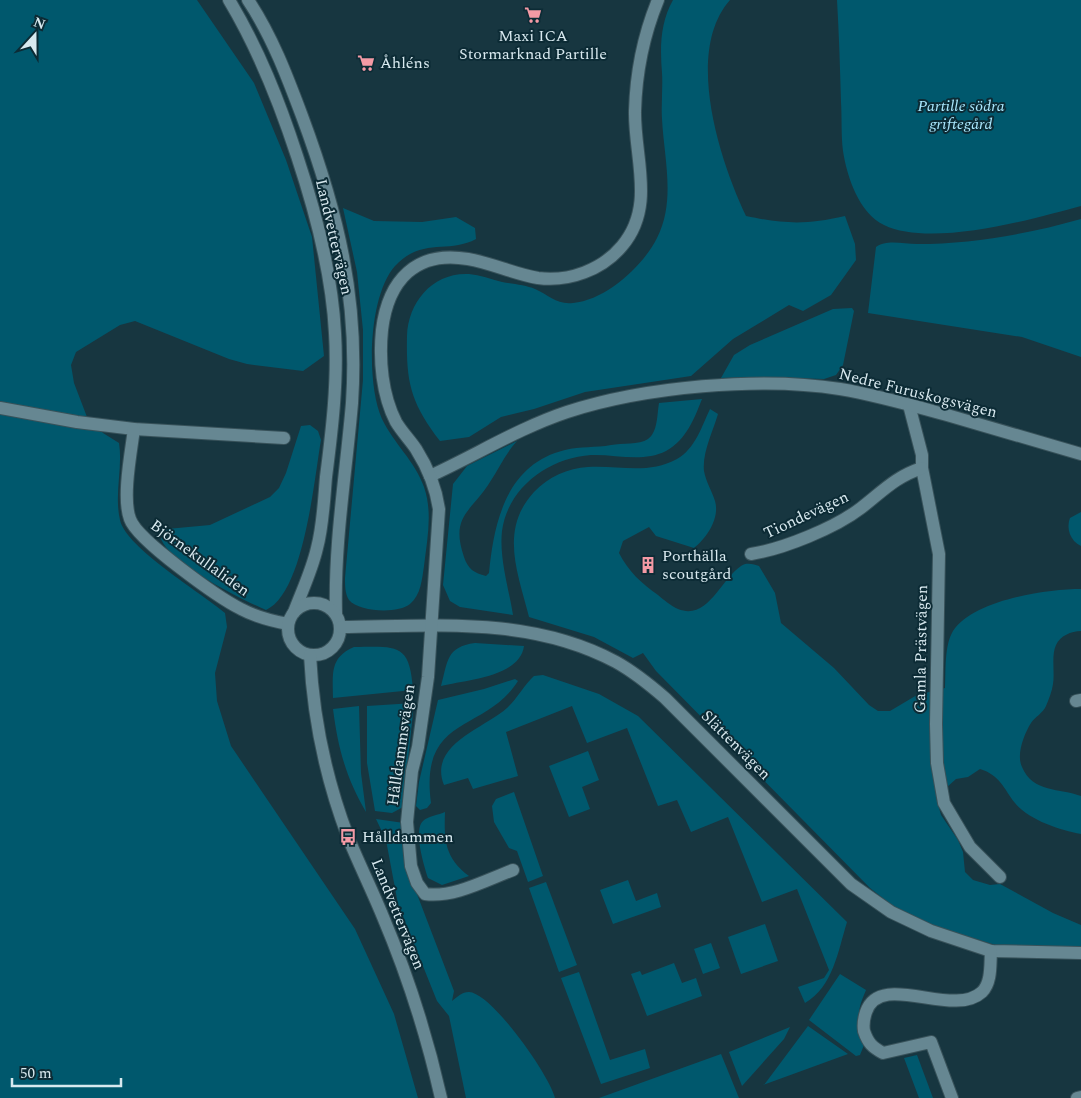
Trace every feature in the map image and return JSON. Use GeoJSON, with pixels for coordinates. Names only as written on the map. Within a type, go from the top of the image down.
{"type":"FeatureCollection","features":[{"type":"Feature","properties":{"kind":"street","name":"Landvettervägen"},"geometry":{"type":"LineString","coordinates":[[229,0],[244,24],[277,96],[314,213],[332,297],[335,371],[328,462],[318,547],[294,612]]}},
{"type":"Feature","properties":{"kind":"street","name":"Landvettervägen"},"geometry":{"type":"LineString","coordinates":[[248,0],[277,52],[312,141],[335,216],[351,294],[353,328],[352,402],[338,534],[335,581],[336,614]]}},
{"type":"Feature","properties":{"kind":"street"},"geometry":{"type":"LineString","coordinates":[[431,625],[438,509],[436,493],[430,476],[416,448],[397,422],[384,386],[382,333],[384,318],[392,291],[407,272],[420,264],[436,259],[469,260],[538,278],[559,278],[593,269],[611,258],[624,244],[634,228],[642,194],[635,110],[642,54],[658,0]]}},
{"type":"Feature","properties":{"kind":"street","name":"Nedre Furuskogsvägen"},"geometry":{"type":"LineString","coordinates":[[430,476],[506,437],[566,412],[610,401],[660,392],[742,385],[816,386],[865,394],[1081,454]]}},
{"type":"Feature","properties":{"kind":"street","name":"Gamla Prästvägen"},"geometry":{"type":"LineString","coordinates":[[909,405],[922,455],[922,468],[939,554],[936,724],[937,763],[944,803],[970,847],[1000,877]]}},
{"type":"Feature","properties":{"kind":"street"},"geometry":{"type":"LineString","coordinates":[[0,408],[77,422],[134,428],[284,438]]}},
{"type":"Feature","properties":{"kind":"street","name":"Björnekullaliden"},"geometry":{"type":"LineString","coordinates":[[134,428],[128,486],[129,518],[140,536],[225,600],[253,614],[288,624]]}},
{"type":"Feature","properties":{"kind":"street","name":"Tiondevägen"},"geometry":{"type":"LineString","coordinates":[[751,554],[780,548],[832,525],[860,508],[903,474],[922,468]]}},
{"type":"Feature","properties":{"kind":"street"},"geometry":{"type":"LineString","coordinates":[[318,602],[326,605],[336,614],[341,627],[338,640],[332,648],[320,654],[310,655],[301,651],[293,644],[288,635],[288,624],[294,612],[304,604],[318,602]]}},
{"type":"Feature","properties":{"kind":"street","name":"Slättenvägen"},"geometry":{"type":"LineString","coordinates":[[341,627],[431,625],[500,628],[543,634],[573,643],[618,663],[665,698],[851,884],[910,923],[991,952],[1081,953]]}},
{"type":"Feature","properties":{"kind":"street","name":"Hålldammsvägen"},"geometry":{"type":"LineString","coordinates":[[431,625],[426,692],[412,771],[407,822],[416,883],[425,894],[445,894],[512,870]]}},
{"type":"Feature","properties":{"kind":"street","name":"Landvettervägen"},"geometry":{"type":"LineString","coordinates":[[310,655],[312,694],[333,791],[348,837],[384,918],[426,1035],[441,1098]]}},
{"type":"Feature","properties":{"kind":"street"},"geometry":{"type":"LineString","coordinates":[[952,1098],[931,1042],[883,1053],[868,1043],[863,1027],[866,1011],[876,998],[887,994],[912,995],[951,1001],[973,997],[982,992],[988,982],[991,952]]}},
{"type":"Feature","properties":{"kind":"street"},"geometry":{"type":"LineString","coordinates":[[1077,1098],[1081,1097]]}},
{"type":"Feature","properties":{"kind":"green space"},"geometry":{"type":"Polygon","coordinates":[[[0,0],[197,0],[254,83],[286,160],[312,237],[324,356],[303,371],[247,364],[229,359],[135,321],[120,325],[76,352],[71,365],[74,383],[87,417],[103,433],[119,443],[118,510],[125,531],[136,544],[166,570],[225,613],[227,627],[215,673],[217,701],[231,746],[355,929],[394,1014],[418,1098],[0,1098],[0,0]]]}},
{"type":"Feature","properties":{"kind":"green space"},"geometry":{"type":"Polygon","coordinates":[[[673,0],[730,0],[716,22],[709,48],[708,77],[717,137],[726,166],[746,216],[772,221],[807,222],[845,216],[855,244],[856,260],[831,295],[803,311],[789,305],[733,339],[691,376],[585,392],[534,409],[501,417],[469,437],[440,441],[422,415],[409,380],[407,352],[408,323],[418,301],[425,292],[444,278],[469,274],[531,288],[562,302],[573,303],[586,300],[598,296],[622,280],[643,260],[657,238],[663,224],[667,194],[662,113],[661,45],[663,27],[673,0]]]}},
{"type":"Feature","properties":{"kind":"green space","name":"Partille södra griftegård"},"geometry":{"type":"Polygon","coordinates":[[[837,0],[1081,0],[1081,206],[1010,224],[954,233],[928,234],[904,231],[884,225],[875,219],[861,203],[851,183],[843,151],[837,0]]]}},
{"type":"Feature","properties":{"kind":"green space"},"geometry":{"type":"Polygon","coordinates":[[[343,208],[374,221],[422,222],[456,217],[475,228],[476,239],[466,243],[425,249],[405,257],[395,266],[386,280],[379,298],[372,341],[373,385],[377,404],[382,419],[392,437],[420,478],[427,497],[429,517],[423,571],[417,596],[410,604],[397,609],[379,610],[361,607],[349,600],[346,589],[345,578],[363,380],[363,330],[357,272],[343,208]]]}},
{"type":"Feature","properties":{"kind":"green space"},"geometry":{"type":"Polygon","coordinates":[[[1081,219],[1081,357],[1022,337],[868,313],[876,247],[880,245],[885,243],[938,244],[979,240],[1020,234],[1081,219]]]}},
{"type":"Feature","properties":{"kind":"green space"},"geometry":{"type":"Polygon","coordinates":[[[852,308],[854,311],[843,365],[836,375],[824,379],[721,378],[734,355],[750,345],[833,309],[852,308]]]}},
{"type":"Feature","properties":{"kind":"green space"},"geometry":{"type":"Polygon","coordinates":[[[702,399],[685,435],[666,451],[648,457],[591,455],[575,457],[546,469],[522,488],[506,515],[501,541],[503,563],[513,615],[460,607],[450,601],[443,585],[453,484],[467,466],[517,441],[461,523],[459,532],[460,543],[467,565],[472,570],[486,576],[489,573],[491,553],[500,515],[507,497],[517,481],[529,468],[545,457],[565,450],[644,441],[654,432],[659,403],[702,399]]]}},
{"type":"Feature","properties":{"kind":"green space"},"geometry":{"type":"Polygon","coordinates":[[[710,409],[718,414],[706,450],[704,464],[705,475],[716,507],[714,521],[708,533],[694,548],[656,536],[649,527],[623,541],[619,553],[641,582],[675,608],[688,611],[698,609],[706,604],[741,566],[752,564],[759,566],[775,593],[781,623],[834,668],[869,705],[878,711],[890,711],[917,695],[945,688],[946,659],[950,637],[963,620],[977,611],[1011,598],[1049,591],[1081,589],[1081,631],[1066,635],[1056,645],[1053,684],[1050,695],[1045,708],[1028,728],[1023,739],[1020,762],[1027,775],[1040,785],[1081,796],[1081,834],[1055,827],[1028,814],[1015,803],[997,779],[980,769],[968,777],[956,779],[936,797],[941,815],[958,840],[963,852],[965,872],[973,880],[990,885],[1000,884],[1053,913],[1081,925],[1081,948],[1002,947],[934,926],[893,906],[870,888],[656,671],[643,653],[633,658],[594,637],[529,617],[514,552],[514,537],[517,521],[523,506],[534,492],[552,478],[573,469],[588,467],[655,467],[677,459],[693,443],[710,409]]]}},
{"type":"Feature","properties":{"kind":"green space"},"geometry":{"type":"Polygon","coordinates":[[[310,425],[318,431],[321,440],[305,534],[290,582],[279,599],[266,610],[240,598],[192,570],[167,549],[161,539],[167,529],[210,525],[270,497],[279,488],[286,473],[301,426],[310,425]]]}},
{"type":"Feature","properties":{"kind":"green space"},"geometry":{"type":"Polygon","coordinates":[[[1081,512],[1081,546],[1072,538],[1068,526],[1070,518],[1081,512]]]}},
{"type":"Feature","properties":{"kind":"green space"},"geometry":{"type":"Polygon","coordinates":[[[475,643],[524,646],[520,656],[503,671],[477,679],[441,686],[447,662],[453,652],[458,648],[475,643]]]}},
{"type":"Feature","properties":{"kind":"green space"},"geometry":{"type":"Polygon","coordinates":[[[354,647],[390,648],[404,655],[411,674],[413,690],[333,698],[333,674],[336,662],[346,651],[354,647]]]}},
{"type":"Feature","properties":{"kind":"green space"},"geometry":{"type":"Polygon","coordinates":[[[543,675],[599,694],[638,716],[847,922],[833,967],[822,988],[814,996],[805,1003],[798,987],[824,978],[829,970],[797,889],[762,902],[728,817],[691,832],[677,800],[658,806],[627,728],[587,743],[572,706],[506,732],[518,776],[473,789],[468,778],[444,785],[441,771],[444,759],[460,739],[507,708],[534,676],[543,675]]]}},
{"type":"Feature","properties":{"kind":"green space"},"geometry":{"type":"Polygon","coordinates":[[[515,679],[518,681],[504,698],[458,728],[445,739],[435,754],[430,774],[431,803],[427,808],[420,810],[416,806],[419,782],[438,700],[515,679]]]}},
{"type":"Feature","properties":{"kind":"green space"},"geometry":{"type":"Polygon","coordinates":[[[414,703],[403,807],[392,813],[375,811],[367,763],[367,706],[414,703]]]}},
{"type":"Feature","properties":{"kind":"green space"},"geometry":{"type":"Polygon","coordinates":[[[359,706],[361,773],[366,812],[348,775],[337,737],[333,709],[359,706]]]}},
{"type":"Feature","properties":{"kind":"green space"},"geometry":{"type":"Polygon","coordinates":[[[588,751],[599,780],[582,787],[590,809],[569,817],[549,766],[588,751]]]}},
{"type":"Feature","properties":{"kind":"green space"},"geometry":{"type":"Polygon","coordinates":[[[514,792],[543,876],[528,882],[517,851],[509,848],[494,822],[492,806],[496,799],[514,792]]]}},
{"type":"Feature","properties":{"kind":"green space"},"geometry":{"type":"Polygon","coordinates":[[[445,812],[445,832],[448,848],[455,862],[469,876],[442,885],[428,878],[420,848],[419,832],[420,826],[425,819],[445,812]]]}},
{"type":"Feature","properties":{"kind":"green space"},"geometry":{"type":"Polygon","coordinates":[[[376,819],[404,823],[412,881],[454,991],[452,1001],[462,994],[469,992],[479,996],[491,1006],[505,1020],[532,1055],[543,1072],[555,1098],[466,1098],[449,1016],[437,1001],[398,904],[386,840],[376,819]]]}},
{"type":"Feature","properties":{"kind":"green space"},"geometry":{"type":"Polygon","coordinates":[[[628,880],[636,901],[657,893],[661,907],[613,924],[600,890],[628,880]]]}},
{"type":"Feature","properties":{"kind":"green space"},"geometry":{"type":"Polygon","coordinates":[[[546,882],[577,965],[559,972],[529,888],[546,882]]]}},
{"type":"Feature","properties":{"kind":"green space"},"geometry":{"type":"Polygon","coordinates":[[[765,924],[778,961],[741,974],[728,937],[765,924]]]}},
{"type":"Feature","properties":{"kind":"green space"},"geometry":{"type":"Polygon","coordinates":[[[711,943],[720,968],[703,974],[694,949],[711,943]]]}},
{"type":"Feature","properties":{"kind":"green space"},"geometry":{"type":"Polygon","coordinates":[[[674,963],[682,983],[696,978],[702,996],[647,1016],[631,974],[640,971],[642,975],[674,963]]]}},
{"type":"Feature","properties":{"kind":"green space"},"geometry":{"type":"Polygon","coordinates":[[[579,972],[610,1060],[645,1049],[650,1068],[601,1084],[561,978],[579,972]]]}},
{"type":"Feature","properties":{"kind":"green space"},"geometry":{"type":"Polygon","coordinates":[[[840,974],[866,990],[859,1010],[859,1020],[866,1040],[860,1055],[856,1056],[809,1020],[840,974]]]}},
{"type":"Feature","properties":{"kind":"green space"},"geometry":{"type":"Polygon","coordinates":[[[808,1026],[848,1054],[764,1084],[808,1026]]]}},
{"type":"Feature","properties":{"kind":"green space"},"geometry":{"type":"Polygon","coordinates":[[[790,1027],[784,1039],[742,1086],[729,1052],[790,1027]]]}},
{"type":"Feature","properties":{"kind":"green space"},"geometry":{"type":"Polygon","coordinates":[[[721,1054],[739,1098],[599,1098],[721,1054]]]}},
{"type":"Feature","properties":{"kind":"green space"},"geometry":{"type":"Polygon","coordinates":[[[917,1055],[933,1098],[919,1098],[904,1058],[917,1055]]]}},
{"type":"Feature","properties":{"kind":"place","name":"Maxi ICA Stormarknad Partille"},"geometry":{"type":"Point","coordinates":[533,15]}},
{"type":"Feature","properties":{"kind":"place","name":"Åhléns"},"geometry":{"type":"Point","coordinates":[366,63]}},
{"type":"Feature","properties":{"kind":"place","name":"Porthälla scoutgård"},"geometry":{"type":"Point","coordinates":[648,565]}},
{"type":"Feature","properties":{"kind":"place","name":"Hålldammen"},"geometry":{"type":"Point","coordinates":[348,837]}}]}
